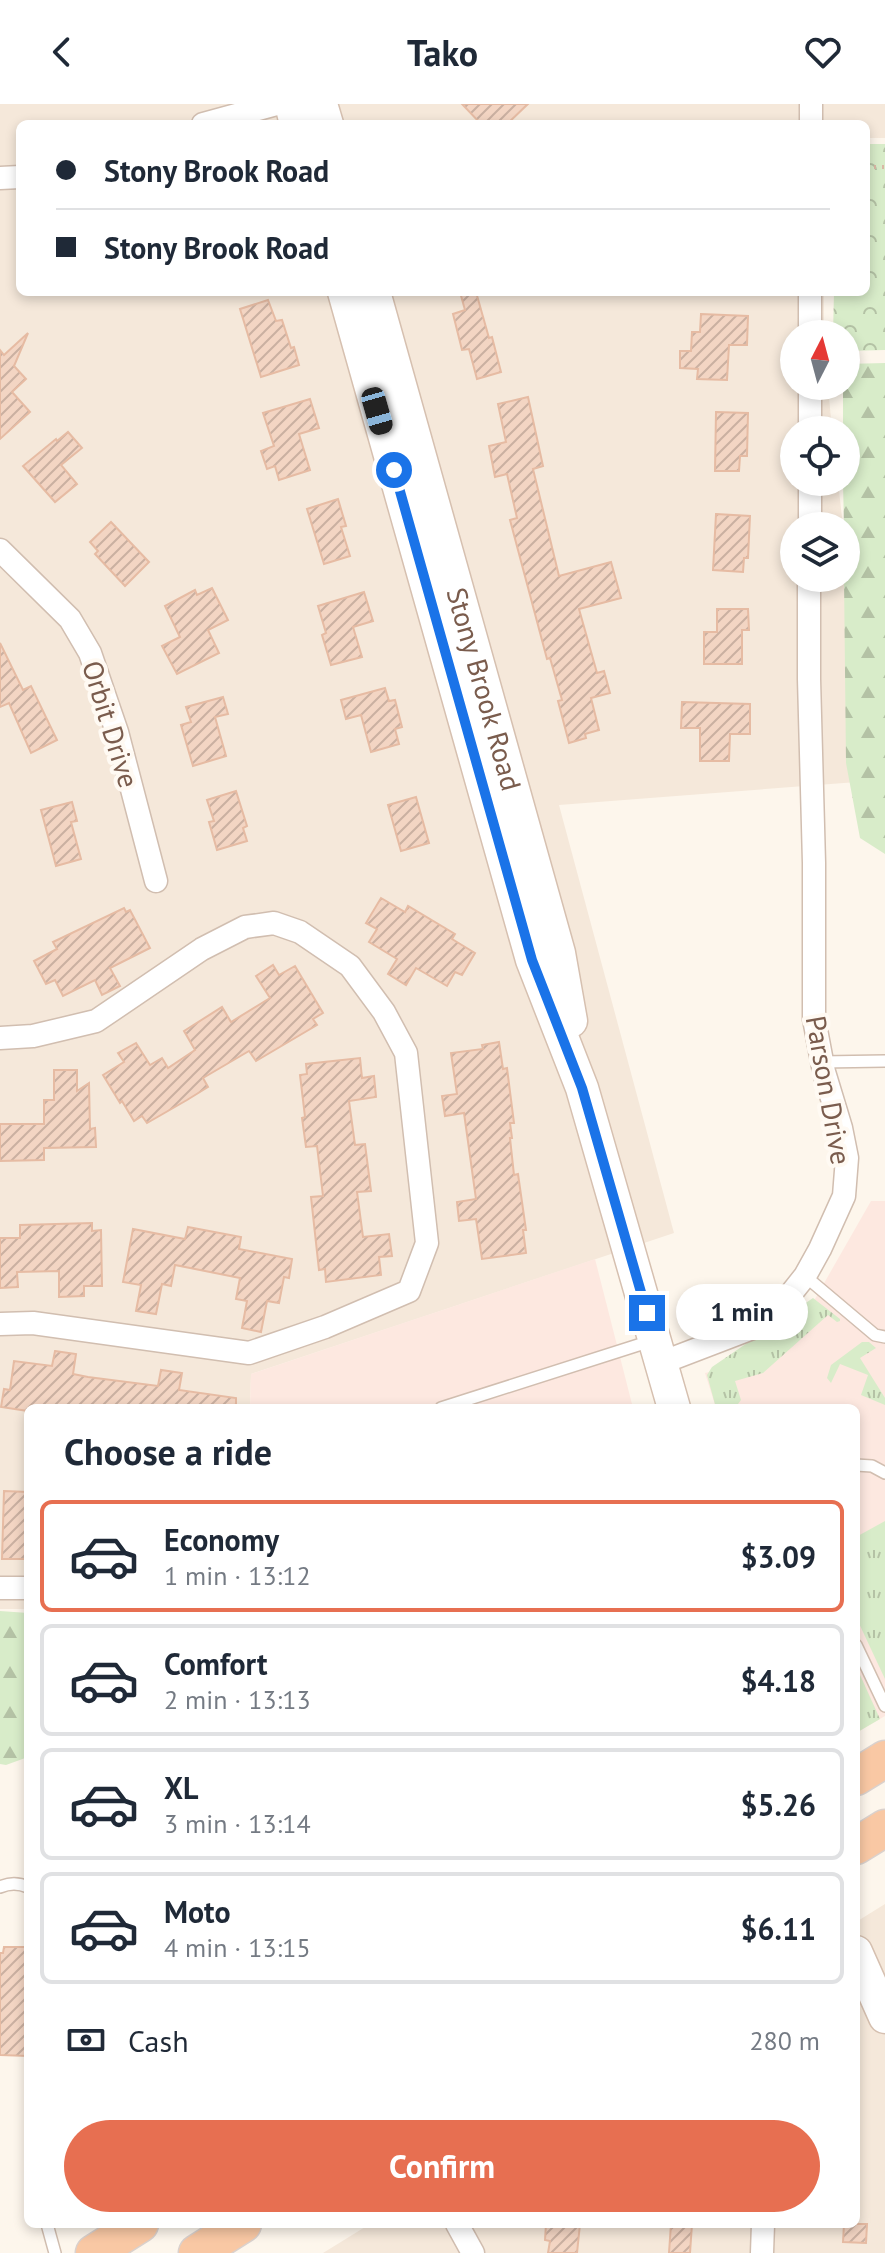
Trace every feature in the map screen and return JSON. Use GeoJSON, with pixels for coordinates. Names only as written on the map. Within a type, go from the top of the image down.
{"type":"FeatureCollection","features":[{"type":"Feature","properties":{"kind":"highway"},"geometry":{"type":"LineString","coordinates":[[860,1775],[885,1759]]}},
{"type":"Feature","properties":{"kind":"highway"},"geometry":{"type":"LineString","coordinates":[[860,1844],[885,1828]]}},
{"type":"Feature","properties":{"kind":"highway"},"geometry":{"type":"LineString","coordinates":[[94,2253],[134,2228]]}},
{"type":"Feature","properties":{"kind":"highway"},"geometry":{"type":"LineString","coordinates":[[204,2250],[237,2228]]}},
{"type":"Feature","properties":{"kind":"main road","name":"Stony Brook Road"},"geometry":{"type":"LineString","coordinates":[[345,296],[424,525],[559,953],[582,1088],[673,1404]]}},
{"type":"Feature","properties":{"kind":"main road","name":"Stony Brook Road"},"geometry":{"type":"LineString","coordinates":[[375,296],[424,525]]}},
{"type":"Feature","properties":{"kind":"main road"},"geometry":{"type":"LineString","coordinates":[[860,1970],[885,2017]]}},
{"type":"Feature","properties":{"kind":"street"},"geometry":{"type":"LineString","coordinates":[[218,120],[277,104]]}},
{"type":"Feature","properties":{"kind":"street"},"geometry":{"type":"LineString","coordinates":[[810,296],[810,320]]}},
{"type":"Feature","properties":{"kind":"street","name":"Orbit Drive"},"geometry":{"type":"LineString","coordinates":[[5,566],[70,619],[90,653],[117,732],[156,881]]}},
{"type":"Feature","properties":{"kind":"street","name":"Parson Drive"},"geometry":{"type":"LineString","coordinates":[[658,1351],[755,1327],[782,1305],[805,1276],[844,1196],[847,1158],[814,1019],[809,592]]}},
{"type":"Feature","properties":{"kind":"street"},"geometry":{"type":"LineString","coordinates":[[0,1038],[33,1036],[96,1021],[202,949],[245,927],[274,923],[300,932],[350,966],[384,1012],[406,1053],[427,1243],[409,1291],[325,1327],[249,1353],[33,1323],[0,1324]]}},
{"type":"Feature","properties":{"kind":"street"},"geometry":{"type":"LineString","coordinates":[[0,1588],[24,1588]]}},
{"type":"Feature","properties":{"kind":"street"},"geometry":{"type":"LineString","coordinates":[[459,2228],[473,2253]]}},
{"type":"Feature","properties":{"kind":"street"},"geometry":{"type":"LineString","coordinates":[[762,2253],[763,2228]]}},
{"type":"Feature","properties":{"kind":"lane"},"geometry":{"type":"LineString","coordinates":[[822,1062],[885,1061]]}},
{"type":"Feature","properties":{"kind":"lane"},"geometry":{"type":"LineString","coordinates":[[805,1276],[875,1335],[885,1337]]}},
{"type":"Feature","properties":{"kind":"lane"},"geometry":{"type":"LineString","coordinates":[[456,1404],[658,1351]]}},
{"type":"Feature","properties":{"kind":"lane"},"geometry":{"type":"LineString","coordinates":[[860,1465],[872,1466],[885,1473]]}},
{"type":"Feature","properties":{"kind":"lane"},"geometry":{"type":"LineString","coordinates":[[860,1653],[885,1706]]}},
{"type":"Feature","properties":{"kind":"lane"},"geometry":{"type":"LineString","coordinates":[[0,1887],[7,1884],[24,1885]]}},
{"type":"Feature","properties":{"kind":"lane"},"geometry":{"type":"LineString","coordinates":[[48,2228],[55,2253]]}},
{"type":"Feature","properties":{"kind":"shaded area"},"geometry":{"type":"Polygon","coordinates":[[[0,104],[885,104],[885,138],[870,138],[870,120],[16,120],[16,296],[824,296],[824,320],[780,320],[780,400],[829,400],[831,416],[780,416],[780,496],[840,496],[841,512],[780,512],[780,592],[848,592],[870,781],[559,805],[674,1233],[251,1374],[250,1404],[24,1404],[24,1609],[0,1609],[0,104]]]}},
{"type":"Feature","properties":{"kind":"shaded area"},"geometry":{"type":"Polygon","coordinates":[[[871,1201],[885,1201],[885,1716],[860,1731],[860,1404],[715,1404],[705,1373],[713,1371],[811,1306],[871,1201]]]}},
{"type":"Feature","properties":{"kind":"shaded area"},"geometry":{"type":"Polygon","coordinates":[[[595,1259],[632,1404],[250,1404],[251,1374],[595,1259]]]}},
{"type":"Feature","properties":{"kind":"shaded area"},"geometry":{"type":"Polygon","coordinates":[[[885,1904],[885,2253],[323,2253],[364,2228],[860,2228],[860,1920],[885,1904]]]}},
{"type":"Feature","properties":{"kind":"green space"},"geometry":{"type":"Polygon","coordinates":[[[870,144],[885,144],[885,350],[860,351],[860,320],[833,320],[834,296],[870,296],[870,144]]]}},
{"type":"Feature","properties":{"kind":"green space"},"geometry":{"type":"Polygon","coordinates":[[[885,363],[885,854],[860,838],[846,763],[844,592],[860,592],[860,512],[844,512],[843,496],[860,496],[860,416],[843,416],[843,400],[860,400],[860,364],[885,363]]]}},
{"type":"Feature","properties":{"kind":"green space"},"geometry":{"type":"Polygon","coordinates":[[[813,1298],[840,1319],[837,1322],[828,1315],[763,1373],[735,1381],[741,1400],[738,1404],[715,1404],[707,1375],[712,1367],[813,1298]]]}},
{"type":"Feature","properties":{"kind":"green space"},"geometry":{"type":"Polygon","coordinates":[[[862,1342],[869,1342],[876,1348],[860,1358],[885,1398],[885,1405],[861,1395],[868,1375],[840,1364],[831,1383],[827,1378],[831,1365],[862,1342]]]}},
{"type":"Feature","properties":{"kind":"green space"},"geometry":{"type":"Polygon","coordinates":[[[885,1521],[885,1679],[860,1626],[860,1535],[885,1521]]]}},
{"type":"Feature","properties":{"kind":"green space"},"geometry":{"type":"Polygon","coordinates":[[[0,1611],[24,1613],[24,1758],[0,1764],[0,1611]]]}},
{"type":"Feature","properties":{"kind":"green space"},"geometry":{"type":"Polygon","coordinates":[[[860,1675],[880,1719],[860,1731],[860,1675]]]}},
{"type":"Feature","properties":{"kind":"building"},"geometry":{"type":"Polygon","coordinates":[[[462,104],[528,104],[511,120],[477,120],[462,104]]]}},
{"type":"Feature","properties":{"kind":"building"},"geometry":{"type":"Polygon","coordinates":[[[461,296],[477,296],[501,372],[477,379],[469,349],[462,350],[453,314],[465,310],[461,296]]]}},
{"type":"Feature","properties":{"kind":"building"},"geometry":{"type":"Polygon","coordinates":[[[268,300],[276,321],[282,320],[299,365],[261,377],[240,309],[268,300]]]}},
{"type":"Feature","properties":{"kind":"building"},"geometry":{"type":"Polygon","coordinates":[[[701,314],[748,316],[747,345],[729,345],[727,380],[697,379],[698,369],[680,368],[680,351],[691,351],[692,332],[700,332],[701,314]]]}},
{"type":"Feature","properties":{"kind":"building"},"geometry":{"type":"Polygon","coordinates":[[[28,333],[14,366],[26,379],[12,392],[30,412],[0,439],[0,350],[4,355],[28,333]]]}},
{"type":"Feature","properties":{"kind":"building"},"geometry":{"type":"Polygon","coordinates":[[[528,397],[543,466],[533,469],[559,576],[611,562],[621,598],[579,609],[597,673],[604,671],[610,693],[591,698],[599,730],[569,743],[558,701],[562,700],[550,658],[547,659],[510,520],[517,518],[507,474],[495,477],[489,446],[506,442],[498,404],[528,397]]]}},
{"type":"Feature","properties":{"kind":"building"},"geometry":{"type":"Polygon","coordinates":[[[310,399],[319,428],[299,434],[310,470],[279,480],[275,466],[267,469],[261,451],[274,446],[263,413],[310,399]]]}},
{"type":"Feature","properties":{"kind":"building"},"geometry":{"type":"Polygon","coordinates":[[[716,412],[748,413],[747,456],[740,456],[739,471],[715,471],[716,412]]]}},
{"type":"Feature","properties":{"kind":"building"},"geometry":{"type":"Polygon","coordinates":[[[68,432],[82,448],[61,465],[77,484],[55,502],[23,466],[68,432]]]}},
{"type":"Feature","properties":{"kind":"building"},"geometry":{"type":"Polygon","coordinates":[[[338,499],[346,526],[341,527],[350,556],[324,564],[307,509],[338,499]]]}},
{"type":"Feature","properties":{"kind":"building"},"geometry":{"type":"Polygon","coordinates":[[[716,514],[750,516],[748,558],[744,558],[743,572],[713,570],[716,514]]]}},
{"type":"Feature","properties":{"kind":"building"},"geometry":{"type":"Polygon","coordinates":[[[111,522],[149,562],[125,586],[95,554],[98,551],[90,542],[111,522]]]}},
{"type":"Feature","properties":{"kind":"building"},"geometry":{"type":"Polygon","coordinates":[[[212,588],[228,620],[208,630],[219,653],[177,674],[162,646],[180,637],[165,606],[195,590],[197,595],[212,588]]]}},
{"type":"Feature","properties":{"kind":"building"},"geometry":{"type":"Polygon","coordinates":[[[364,592],[373,621],[353,627],[362,657],[331,665],[318,606],[364,592]]]}},
{"type":"Feature","properties":{"kind":"building"},"geometry":{"type":"Polygon","coordinates":[[[717,609],[748,609],[749,630],[742,630],[742,664],[704,664],[704,632],[717,632],[717,609]]]}},
{"type":"Feature","properties":{"kind":"building"},"geometry":{"type":"Polygon","coordinates":[[[0,643],[23,690],[31,686],[57,740],[31,753],[9,703],[0,707],[0,643]]]}},
{"type":"Feature","properties":{"kind":"building"},"geometry":{"type":"Polygon","coordinates":[[[385,688],[389,701],[395,700],[402,727],[395,729],[399,744],[371,752],[361,715],[346,719],[341,700],[385,688]]]}},
{"type":"Feature","properties":{"kind":"building"},"geometry":{"type":"Polygon","coordinates":[[[223,697],[228,714],[215,717],[226,756],[193,766],[181,725],[191,722],[186,707],[223,697]]]}},
{"type":"Feature","properties":{"kind":"building"},"geometry":{"type":"Polygon","coordinates":[[[682,702],[750,704],[750,734],[730,734],[729,761],[700,761],[700,728],[681,728],[682,702]]]}},
{"type":"Feature","properties":{"kind":"building"},"geometry":{"type":"Polygon","coordinates":[[[236,791],[247,826],[243,828],[247,841],[217,850],[209,822],[214,821],[207,800],[236,791]]]}},
{"type":"Feature","properties":{"kind":"building"},"geometry":{"type":"Polygon","coordinates":[[[416,797],[429,843],[401,851],[388,805],[416,797]]]}},
{"type":"Feature","properties":{"kind":"building"},"geometry":{"type":"Polygon","coordinates":[[[72,802],[77,821],[71,822],[81,859],[56,866],[41,810],[72,802]]]}},
{"type":"Feature","properties":{"kind":"building"},"geometry":{"type":"Polygon","coordinates":[[[381,898],[405,912],[408,906],[455,934],[452,939],[475,953],[462,975],[455,972],[447,986],[416,968],[406,985],[388,974],[397,959],[369,942],[377,929],[366,923],[381,898]]]}},
{"type":"Feature","properties":{"kind":"building"},"geometry":{"type":"Polygon","coordinates":[[[124,908],[126,912],[130,910],[150,948],[110,968],[120,986],[102,995],[95,980],[63,996],[55,980],[46,984],[34,961],[57,949],[53,942],[124,908]]]}},
{"type":"Feature","properties":{"kind":"building"},"geometry":{"type":"Polygon","coordinates":[[[273,965],[279,975],[295,966],[323,1013],[313,1019],[317,1025],[256,1061],[249,1051],[203,1078],[208,1087],[187,1100],[147,1123],[142,1116],[134,1121],[103,1075],[124,1062],[118,1053],[136,1043],[150,1065],[162,1058],[168,1068],[195,1050],[184,1031],[222,1007],[231,1022],[270,998],[256,976],[273,965]]]}},
{"type":"Feature","properties":{"kind":"building"},"geometry":{"type":"Polygon","coordinates":[[[499,1042],[503,1069],[507,1068],[514,1123],[510,1123],[510,1138],[526,1230],[523,1230],[526,1253],[482,1259],[476,1219],[459,1221],[457,1202],[476,1199],[464,1113],[445,1116],[442,1096],[457,1094],[451,1053],[483,1049],[482,1045],[499,1042]]]}},
{"type":"Feature","properties":{"kind":"building"},"geometry":{"type":"Polygon","coordinates":[[[360,1058],[362,1078],[374,1076],[376,1097],[349,1101],[355,1145],[365,1144],[371,1191],[357,1192],[363,1237],[389,1234],[392,1256],[379,1257],[381,1275],[326,1282],[325,1269],[319,1270],[311,1197],[323,1196],[317,1146],[306,1147],[300,1075],[307,1074],[306,1064],[360,1058]]]}},
{"type":"Feature","properties":{"kind":"building"},"geometry":{"type":"Polygon","coordinates":[[[54,1070],[77,1070],[77,1091],[89,1083],[90,1129],[95,1128],[96,1147],[44,1148],[44,1160],[0,1161],[0,1124],[44,1124],[44,1100],[54,1100],[54,1070]]]}},
{"type":"Feature","properties":{"kind":"building"},"geometry":{"type":"Polygon","coordinates":[[[92,1223],[92,1231],[101,1230],[102,1286],[84,1286],[84,1296],[59,1297],[59,1271],[17,1272],[18,1287],[0,1288],[0,1238],[20,1238],[20,1225],[92,1223]]]}},
{"type":"Feature","properties":{"kind":"building"},"geometry":{"type":"Polygon","coordinates":[[[188,1227],[241,1237],[239,1249],[292,1259],[289,1278],[284,1277],[279,1303],[267,1301],[261,1332],[242,1328],[247,1301],[236,1299],[240,1278],[175,1265],[171,1286],[162,1284],[156,1314],[136,1311],[141,1285],[123,1282],[133,1229],[185,1239],[188,1227]]]}},
{"type":"Feature","properties":{"kind":"building"},"geometry":{"type":"Polygon","coordinates":[[[55,1351],[76,1354],[73,1374],[88,1377],[158,1386],[161,1370],[182,1373],[179,1390],[236,1398],[236,1404],[24,1404],[24,1410],[1,1407],[4,1389],[10,1390],[14,1361],[52,1366],[55,1351]]]}},
{"type":"Feature","properties":{"kind":"building"},"geometry":{"type":"Polygon","coordinates":[[[4,1491],[24,1492],[24,1559],[2,1559],[4,1491]]]}},
{"type":"Feature","properties":{"kind":"building"},"geometry":{"type":"Polygon","coordinates":[[[4,1947],[24,1947],[24,2056],[0,2055],[0,1953],[3,1953],[4,1947]]]}},
{"type":"Feature","properties":{"kind":"building"},"geometry":{"type":"Polygon","coordinates":[[[860,2224],[867,2224],[866,2243],[843,2242],[844,2228],[860,2228],[860,2224]]]}},
{"type":"Feature","properties":{"kind":"building"},"geometry":{"type":"Polygon","coordinates":[[[546,2228],[580,2228],[577,2253],[548,2253],[550,2241],[545,2240],[546,2228]]]}},
{"type":"Feature","properties":{"kind":"building"},"geometry":{"type":"Polygon","coordinates":[[[671,2228],[692,2228],[690,2253],[669,2253],[671,2228]]]}},
{"type":"Feature","properties":{"kind":"route"},"geometry":{"type":"LineString","coordinates":[[394,470],[532,960],[582,1088],[647,1313]]}}]}
